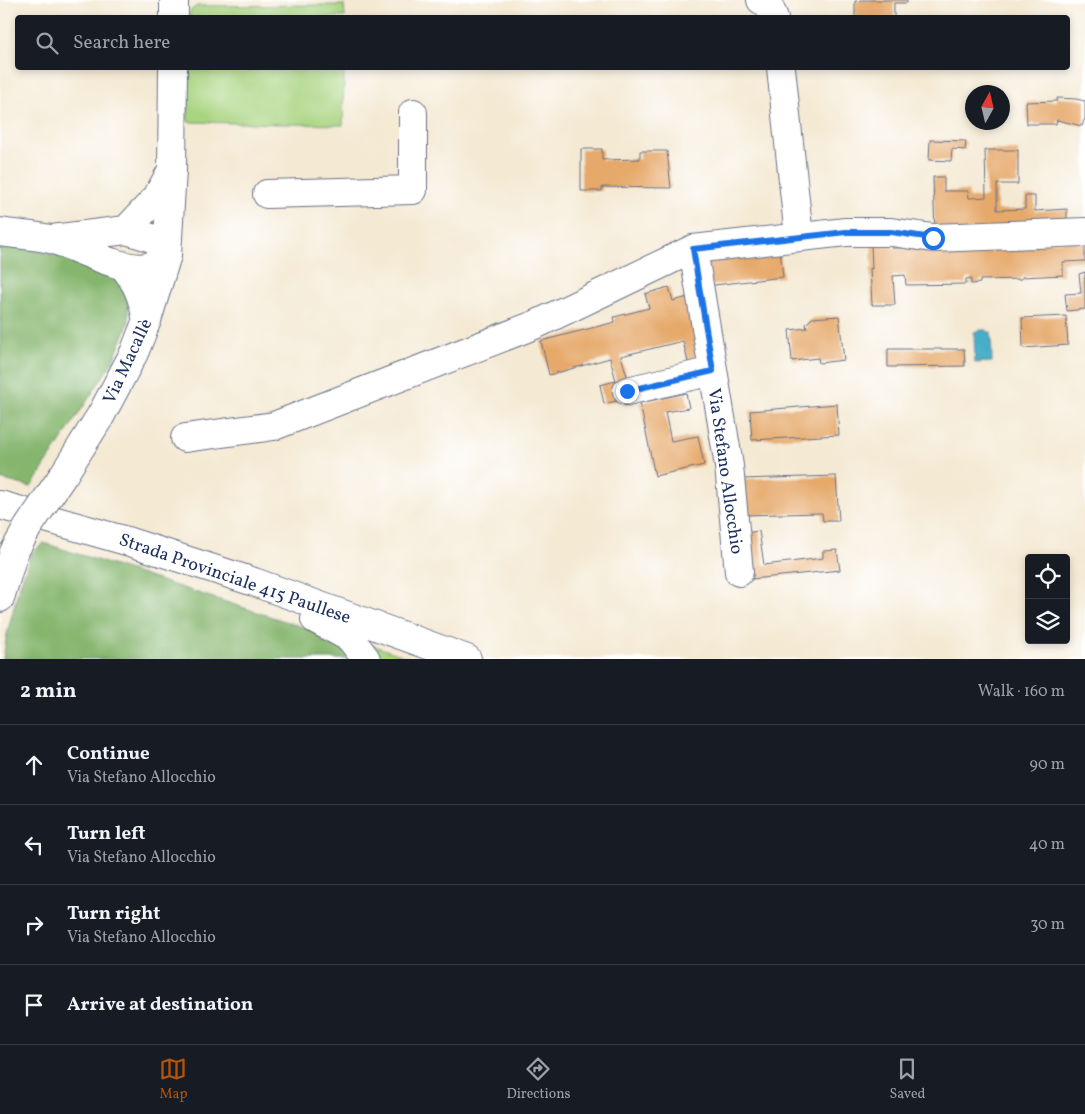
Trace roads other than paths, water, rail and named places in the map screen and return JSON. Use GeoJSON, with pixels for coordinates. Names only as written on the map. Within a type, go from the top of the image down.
{"type":"FeatureCollection","features":[{"type":"Feature","properties":{"kind":"main road"},"geometry":{"type":"LineString","coordinates":[[174,0],[174,15]]}},
{"type":"Feature","properties":{"kind":"main road"},"geometry":{"type":"LineString","coordinates":[[761,0],[768,4],[773,15]]}},
{"type":"Feature","properties":{"kind":"main road","name":"Via Macallè"},"geometry":{"type":"LineString","coordinates":[[0,598],[14,552],[28,527],[101,415],[134,353],[147,320],[167,255],[172,170],[173,70]]}},
{"type":"Feature","properties":{"kind":"main road"},"geometry":{"type":"LineString","coordinates":[[781,70],[799,237]]}},
{"type":"Feature","properties":{"kind":"main road"},"geometry":{"type":"LineString","coordinates":[[267,194],[413,190],[413,113]]}},
{"type":"Feature","properties":{"kind":"main road"},"geometry":{"type":"LineString","coordinates":[[126,230],[157,197],[172,170]]}},
{"type":"Feature","properties":{"kind":"main road"},"geometry":{"type":"LineString","coordinates":[[0,232],[52,239],[122,265],[134,267],[147,267],[167,255],[155,240],[126,230],[52,239]]}},
{"type":"Feature","properties":{"kind":"main road"},"geometry":{"type":"LineString","coordinates":[[185,438],[274,426],[538,324],[693,249],[846,232],[891,232],[933,238],[1085,232]]}},
{"type":"Feature","properties":{"kind":"main road","name":"Via Stefano Allocchio"},"geometry":{"type":"LineString","coordinates":[[693,249],[729,466],[739,572]]}},
{"type":"Feature","properties":{"kind":"main road"},"geometry":{"type":"LineString","coordinates":[[122,265],[133,278],[143,302],[147,320]]}},
{"type":"Feature","properties":{"kind":"main road","name":"Via Stefano Allocchio"},"geometry":{"type":"LineString","coordinates":[[627,391],[713,371]]}},
{"type":"Feature","properties":{"kind":"main road"},"geometry":{"type":"LineString","coordinates":[[0,491],[80,515],[130,542]]}},
{"type":"Feature","properties":{"kind":"main road","name":"Strada Provinciale 415 Paullese"},"geometry":{"type":"LineString","coordinates":[[0,505],[130,542],[254,582],[467,659]]}},
{"type":"Feature","properties":{"kind":"main road"},"geometry":{"type":"LineString","coordinates":[[254,582],[282,604],[329,625],[350,638],[366,659]]}},
{"type":"Feature","properties":{"kind":"water"},"geometry":{"type":"Polygon","coordinates":[[[979,330],[991,332],[992,362],[975,363],[974,332],[979,330]]]}}]}
